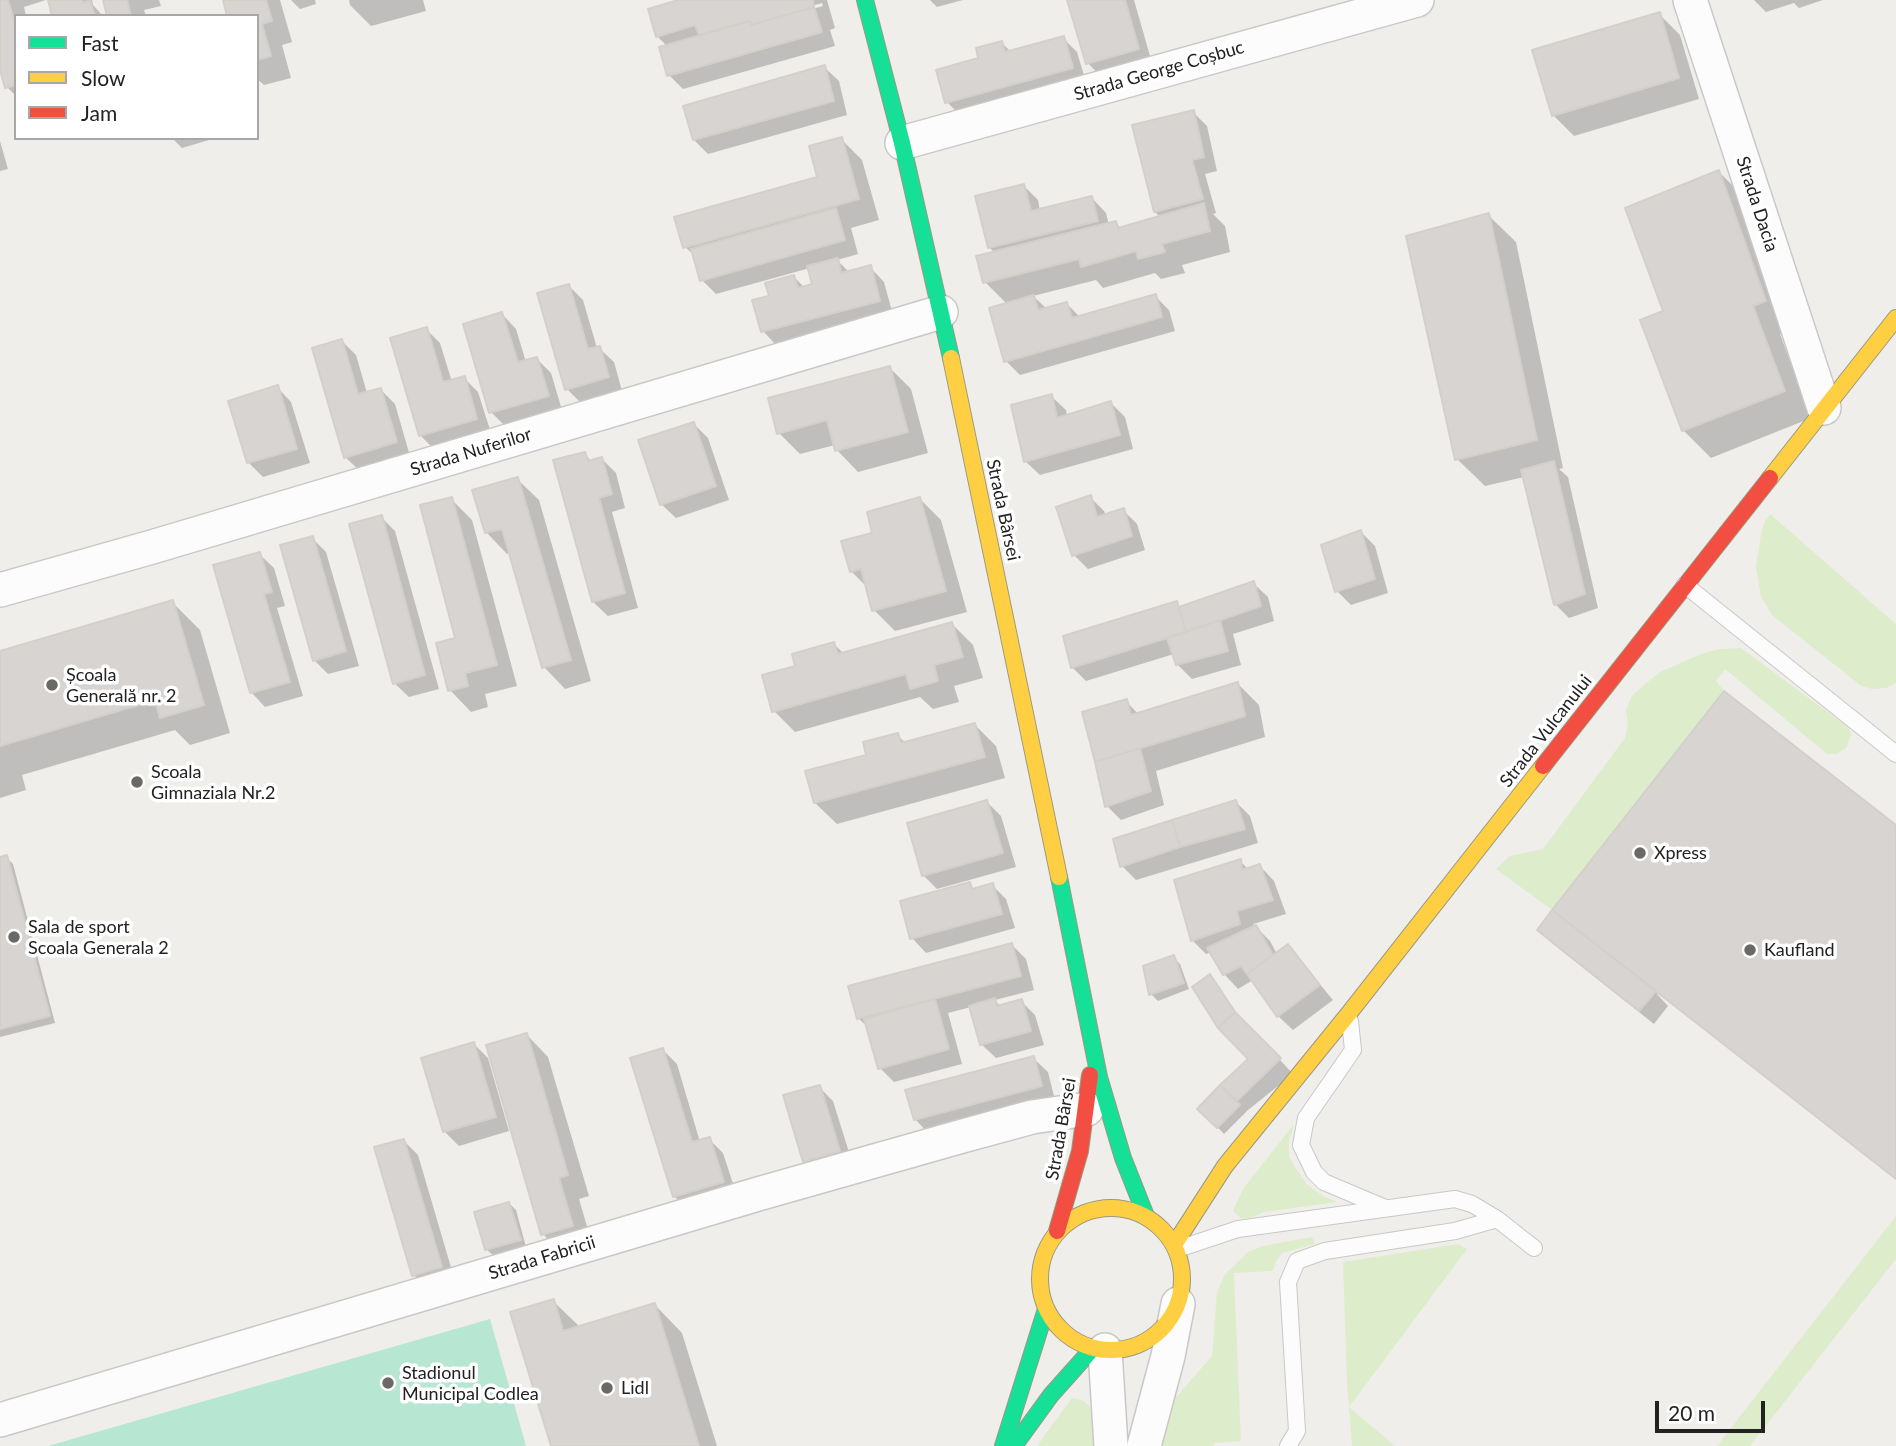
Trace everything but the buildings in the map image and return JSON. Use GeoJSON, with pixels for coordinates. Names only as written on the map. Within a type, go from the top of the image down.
{"type":"FeatureCollection","features":[{"type":"Feature","properties":{"kind":"main road","name":"Strada Bârsei"},"geometry":{"type":"LineString","coordinates":[[865,0],[902,143],[941,312],[1024,703],[1089,1031],[1123,1158],[1151,1220]]}},
{"type":"Feature","properties":{"kind":"main road","name":"Strada Vulcanului"},"geometry":{"type":"LineString","coordinates":[[1175,1247],[1225,1166],[1350,1012],[1896,318]]}},
{"type":"Feature","properties":{"kind":"main road","name":"Strada Bârsei"},"geometry":{"type":"LineString","coordinates":[[1057,1231],[1075,1174],[1087,1109],[1089,1031]]}},
{"type":"Feature","properties":{"kind":"main road","name":"Strada Vulcanului"},"geometry":{"type":"LineString","coordinates":[[1187,1198],[1225,1166]]}},
{"type":"Feature","properties":{"kind":"main road"},"geometry":{"type":"LineString","coordinates":[[1099,1208],[1123,1208],[1151,1220],[1175,1247],[1182,1272],[1182,1289],[1170,1319],[1159,1332],[1143,1343],[1125,1349],[1099,1349],[1074,1339],[1058,1326],[1046,1309],[1040,1289],[1040,1268],[1046,1249],[1057,1231],[1075,1216],[1099,1208]]}},
{"type":"Feature","properties":{"kind":"main road"},"geometry":{"type":"LineString","coordinates":[[1151,1220],[1170,1211]]}},
{"type":"Feature","properties":{"kind":"main road"},"geometry":{"type":"LineString","coordinates":[[1003,1446],[1046,1309]]}},
{"type":"Feature","properties":{"kind":"main road"},"geometry":{"type":"LineString","coordinates":[[1014,1446],[1051,1395],[1099,1349]]}},
{"type":"Feature","properties":{"kind":"street","name":"Strada George Coșbuc"},"geometry":{"type":"LineString","coordinates":[[902,143],[1417,0]]}},
{"type":"Feature","properties":{"kind":"street","name":"Strada Dacia"},"geometry":{"type":"LineString","coordinates":[[1690,0],[1824,408]]}},
{"type":"Feature","properties":{"kind":"street","name":"Strada Nuferilor"},"geometry":{"type":"LineString","coordinates":[[0,590],[941,312]]}},
{"type":"Feature","properties":{"kind":"street","name":"Strada Fabricii"},"geometry":{"type":"LineString","coordinates":[[0,1420],[744,1198],[1042,1115],[1087,1109]]}},
{"type":"Feature","properties":{"kind":"street"},"geometry":{"type":"LineString","coordinates":[[1144,1446],[1168,1356],[1178,1304]]}},
{"type":"Feature","properties":{"kind":"street"},"geometry":{"type":"LineString","coordinates":[[1099,1349],[1111,1446]]}},
{"type":"Feature","properties":{"kind":"lane"},"geometry":{"type":"LineString","coordinates":[[1685,585],[1896,754]]}},
{"type":"Feature","properties":{"kind":"lane"},"geometry":{"type":"LineString","coordinates":[[1350,1012],[1353,1050],[1306,1118],[1301,1145],[1314,1172],[1324,1182],[1385,1208]]}},
{"type":"Feature","properties":{"kind":"lane"},"geometry":{"type":"LineString","coordinates":[[1175,1247],[1238,1229],[1455,1199],[1472,1204],[1497,1219],[1534,1248]]}},
{"type":"Feature","properties":{"kind":"lane"},"geometry":{"type":"LineString","coordinates":[[1288,1446],[1297,1431],[1288,1282],[1297,1261],[1325,1251],[1455,1231],[1497,1219]]}},
{"type":"Feature","properties":{"kind":"green space"},"geometry":{"type":"Polygon","coordinates":[[[1770,514],[1896,624],[1896,683],[1886,688],[1872,689],[1860,685],[1772,615],[1761,597],[1756,566],[1761,534],[1770,514]]]}},
{"type":"Feature","properties":{"kind":"green space"},"geometry":{"type":"Polygon","coordinates":[[[1741,648],[1848,727],[1851,733],[1847,747],[1837,754],[1827,754],[1725,669],[1716,681],[1724,691],[1552,910],[1496,869],[1510,856],[1543,849],[1625,738],[1628,724],[1626,711],[1631,697],[1645,684],[1660,672],[1701,654],[1720,649],[1741,648]]]}},
{"type":"Feature","properties":{"kind":"green space"},"geometry":{"type":"Polygon","coordinates":[[[1294,1124],[1289,1141],[1289,1156],[1294,1166],[1307,1184],[1337,1202],[1264,1212],[1241,1218],[1233,1211],[1243,1189],[1294,1124]]]}},
{"type":"Feature","properties":{"kind":"green space"},"geometry":{"type":"Polygon","coordinates":[[[1896,1216],[1896,1259],[1750,1446],[1717,1446],[1896,1216]]]}},
{"type":"Feature","properties":{"kind":"green space"},"geometry":{"type":"Polygon","coordinates":[[[1312,1237],[1315,1244],[1282,1253],[1273,1271],[1234,1273],[1241,1441],[1214,1443],[1214,1446],[1153,1446],[1170,1404],[1212,1356],[1217,1292],[1225,1274],[1248,1252],[1263,1246],[1312,1237]]]}},
{"type":"Feature","properties":{"kind":"green space"},"geometry":{"type":"Polygon","coordinates":[[[1458,1244],[1467,1249],[1349,1407],[1343,1262],[1458,1244]]]}},
{"type":"Feature","properties":{"kind":"green space","name":"Stadionul Municipal Codlea"},"geometry":{"type":"Polygon","coordinates":[[[490,1319],[526,1446],[48,1446],[490,1319]]]}},
{"type":"Feature","properties":{"kind":"green space"},"geometry":{"type":"Polygon","coordinates":[[[1072,1398],[1084,1401],[1090,1408],[1095,1446],[1037,1446],[1072,1398]]]}},
{"type":"Feature","properties":{"kind":"green space"},"geometry":{"type":"Polygon","coordinates":[[[1349,1407],[1395,1446],[1352,1446],[1349,1407]]]}},
{"type":"Feature","properties":{"kind":"traffic: fast"},"geometry":{"type":"LineString","coordinates":[[865,0],[902,143],[951,358]]}},
{"type":"Feature","properties":{"kind":"traffic: fast"},"geometry":{"type":"LineString","coordinates":[[1059,877],[1099,1077],[1123,1158],[1146,1216]]}},
{"type":"Feature","properties":{"kind":"traffic: fast"},"geometry":{"type":"LineString","coordinates":[[1003,1446],[1046,1309]]}},
{"type":"Feature","properties":{"kind":"traffic: fast"},"geometry":{"type":"LineString","coordinates":[[1014,1446],[1051,1395],[1093,1348]]}},
{"type":"Feature","properties":{"kind":"traffic: slow"},"geometry":{"type":"LineString","coordinates":[[1770,478],[1896,318]]}},
{"type":"Feature","properties":{"kind":"traffic: slow"},"geometry":{"type":"LineString","coordinates":[[951,358],[1059,877]]}},
{"type":"Feature","properties":{"kind":"traffic: slow"},"geometry":{"type":"LineString","coordinates":[[1174,1245],[1225,1166],[1543,766]]}},
{"type":"Feature","properties":{"kind":"traffic: slow"},"geometry":{"type":"LineString","coordinates":[[1111,1208],[1138,1213],[1161,1229],[1177,1252],[1182,1279],[1177,1306],[1161,1329],[1138,1345],[1111,1350],[1084,1345],[1061,1329],[1045,1306],[1040,1279],[1045,1252],[1061,1229],[1084,1213],[1111,1208]]}},
{"type":"Feature","properties":{"kind":"traffic: jam"},"geometry":{"type":"LineString","coordinates":[[1543,766],[1770,478]]}},
{"type":"Feature","properties":{"kind":"traffic: jam"},"geometry":{"type":"LineString","coordinates":[[1057,1231],[1080,1151],[1090,1075]]}},
{"type":"Feature","properties":{"kind":"place","name":"Școala Generală nr. 2"},"geometry":{"type":"Point","coordinates":[52,685]}},
{"type":"Feature","properties":{"kind":"place","name":"Scoala Gimnaziala Nr.2"},"geometry":{"type":"Point","coordinates":[137,782]}},
{"type":"Feature","properties":{"kind":"place","name":"Xpress"},"geometry":{"type":"Point","coordinates":[1640,853]}},
{"type":"Feature","properties":{"kind":"place","name":"Sala de sport Scoala Generala 2"},"geometry":{"type":"Point","coordinates":[14,937]}},
{"type":"Feature","properties":{"kind":"place","name":"Kaufland"},"geometry":{"type":"Point","coordinates":[1750,950]}},
{"type":"Feature","properties":{"kind":"place","name":"Stadionul Municipal Codlea"},"geometry":{"type":"Point","coordinates":[388,1383]}},
{"type":"Feature","properties":{"kind":"place","name":"Lidl"},"geometry":{"type":"Point","coordinates":[607,1388]}}]}
